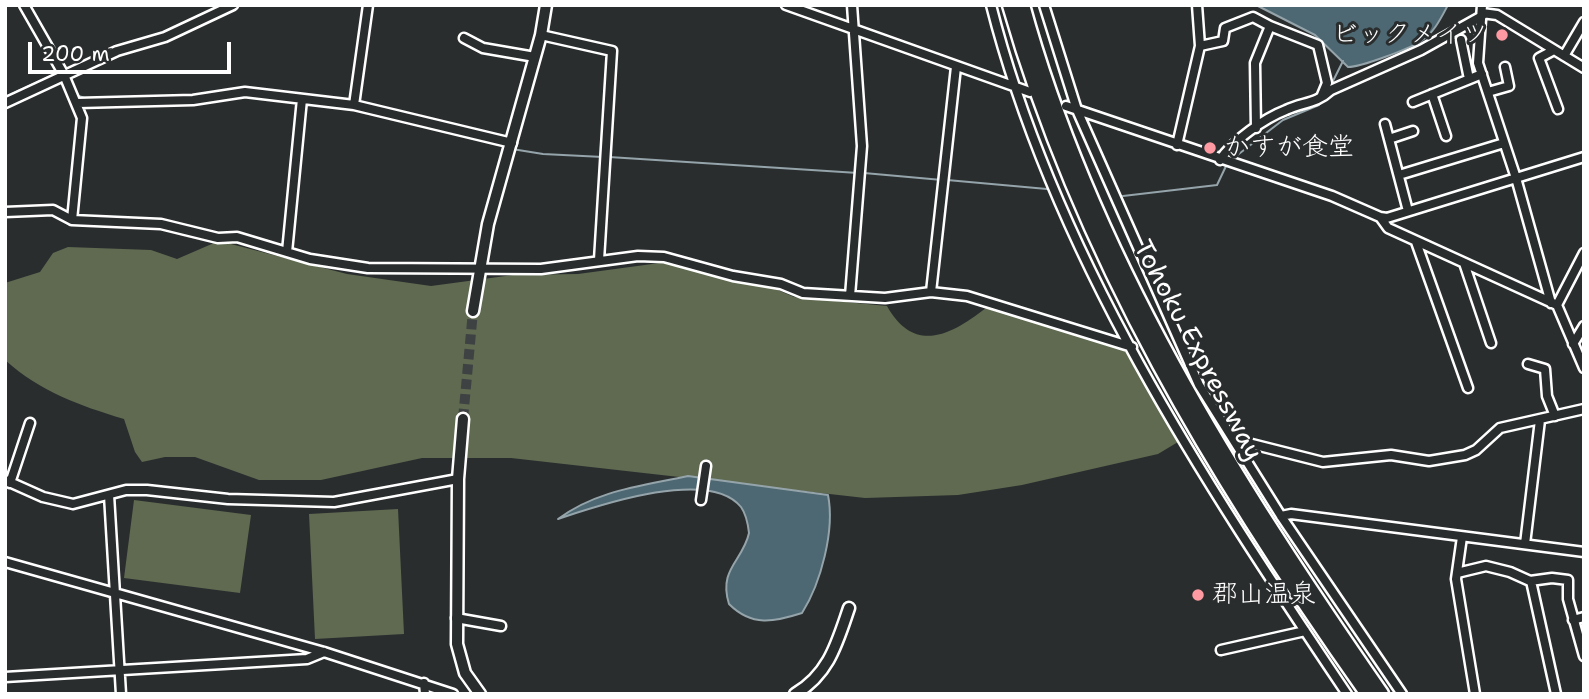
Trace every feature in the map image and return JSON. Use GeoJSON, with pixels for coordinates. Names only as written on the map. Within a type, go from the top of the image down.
{"type":"FeatureCollection","features":[{"type":"Feature","properties":{"kind":"highway","name":"Tohoku Expressway"},"geometry":{"type":"LineString","coordinates":[[1010,5],[1036,88],[1073,185],[1146,340],[1254,526],[1367,694]]}},
{"type":"Feature","properties":{"kind":"highway","name":"Tohoku Expressway"},"geometry":{"type":"LineString","coordinates":[[1022,5],[1083,180],[1156,334],[1243,486],[1381,694]]}},
{"type":"Feature","properties":{"kind":"street"},"geometry":{"type":"LineString","coordinates":[[24,5],[64,75],[78,103],[82,118],[72,220]]}},
{"type":"Feature","properties":{"kind":"street"},"geometry":{"type":"LineString","coordinates":[[5,103],[117,51],[164,37],[233,5]]}},
{"type":"Feature","properties":{"kind":"street"},"geometry":{"type":"LineString","coordinates":[[354,105],[368,5]]}},
{"type":"Feature","properties":{"kind":"street"},"geometry":{"type":"LineString","coordinates":[[473,311],[478,268],[541,35],[546,5]]}},
{"type":"Feature","properties":{"kind":"street"},"geometry":{"type":"LineString","coordinates":[[786,5],[1030,92]]}},
{"type":"Feature","properties":{"kind":"street"},"geometry":{"type":"LineString","coordinates":[[850,296],[862,157],[852,5]]}},
{"type":"Feature","properties":{"kind":"street"},"geometry":{"type":"LineString","coordinates":[[991,5],[1016,88],[1055,190],[1090,270],[1193,449],[1347,694]]}},
{"type":"Feature","properties":{"kind":"street"},"geometry":{"type":"LineString","coordinates":[[1044,5],[1077,110],[1183,353],[1230,437],[1402,694]]}},
{"type":"Feature","properties":{"kind":"street"},"geometry":{"type":"LineString","coordinates":[[1177,145],[1200,46],[1197,5]]}},
{"type":"Feature","properties":{"kind":"street"},"geometry":{"type":"LineString","coordinates":[[1482,12],[1478,60],[1482,74],[1554,304],[1584,368]]}},
{"type":"Feature","properties":{"kind":"street"},"geometry":{"type":"LineString","coordinates":[[1220,160],[1228,147],[1284,110],[1319,101],[1331,90],[1421,50],[1482,12],[1496,15],[1584,68]]}},
{"type":"Feature","properties":{"kind":"street"},"geometry":{"type":"LineString","coordinates":[[1200,46],[1223,41],[1225,28],[1253,17],[1318,45],[1327,83],[1319,101]]}},
{"type":"Feature","properties":{"kind":"street"},"geometry":{"type":"LineString","coordinates":[[1564,56],[1584,22]]}},
{"type":"Feature","properties":{"kind":"street"},"geometry":{"type":"LineString","coordinates":[[1256,128],[1255,63],[1270,26]]}},
{"type":"Feature","properties":{"kind":"street"},"geometry":{"type":"LineString","coordinates":[[541,35],[612,51],[599,260]]}},
{"type":"Feature","properties":{"kind":"street"},"geometry":{"type":"LineString","coordinates":[[464,38],[483,48],[535,57]]}},
{"type":"Feature","properties":{"kind":"street"},"geometry":{"type":"LineString","coordinates":[[1461,40],[1469,79]]}},
{"type":"Feature","properties":{"kind":"street"},"geometry":{"type":"LineString","coordinates":[[1554,50],[1539,58],[1558,109]]}},
{"type":"Feature","properties":{"kind":"street"},"geometry":{"type":"LineString","coordinates":[[931,292],[956,67]]}},
{"type":"Feature","properties":{"kind":"street"},"geometry":{"type":"LineString","coordinates":[[1488,92],[1509,86],[1505,67]]}},
{"type":"Feature","properties":{"kind":"street"},"geometry":{"type":"LineString","coordinates":[[1413,102],[1482,74]]}},
{"type":"Feature","properties":{"kind":"street"},"geometry":{"type":"LineString","coordinates":[[78,103],[193,100],[245,92],[354,105],[512,143]]}},
{"type":"Feature","properties":{"kind":"street"},"geometry":{"type":"LineString","coordinates":[[1432,94],[1446,136]]}},
{"type":"Feature","properties":{"kind":"street"},"geometry":{"type":"LineString","coordinates":[[287,252],[302,99]]}},
{"type":"Feature","properties":{"kind":"street"},"geometry":{"type":"LineString","coordinates":[[1066,106],[1220,160],[1273,175],[1380,217],[1388,228],[1554,304]]}},
{"type":"Feature","properties":{"kind":"street"},"geometry":{"type":"LineString","coordinates":[[1385,124],[1408,211]]}},
{"type":"Feature","properties":{"kind":"street"},"geometry":{"type":"LineString","coordinates":[[1389,139],[1413,131]]}},
{"type":"Feature","properties":{"kind":"street"},"geometry":{"type":"LineString","coordinates":[[1399,175],[1504,143]]}},
{"type":"Feature","properties":{"kind":"street"},"geometry":{"type":"LineString","coordinates":[[1380,217],[1408,211],[1584,157]]}},
{"type":"Feature","properties":{"kind":"street"},"geometry":{"type":"LineString","coordinates":[[5,212],[53,210],[72,220],[161,224],[185,233],[218,238],[237,237],[310,260],[368,268],[541,269],[599,260],[664,257],[733,276],[781,284],[803,293],[885,298],[931,292],[967,296],[1132,347]]}},
{"type":"Feature","properties":{"kind":"street"},"geometry":{"type":"LineString","coordinates":[[1416,242],[1468,388]]}},
{"type":"Feature","properties":{"kind":"street"},"geometry":{"type":"LineString","coordinates":[[1554,304],[1584,253]]}},
{"type":"Feature","properties":{"kind":"street"},"geometry":{"type":"LineString","coordinates":[[1464,263],[1491,343]]}},
{"type":"Feature","properties":{"kind":"street"},"geometry":{"type":"LineString","coordinates":[[1573,344],[1584,326]]}},
{"type":"Feature","properties":{"kind":"street"},"geometry":{"type":"LineString","coordinates":[[1528,364],[1545,369],[1548,399],[1555,416]]}},
{"type":"Feature","properties":{"kind":"street"},"geometry":{"type":"LineString","coordinates":[[1230,437],[1323,462],[1391,455],[1429,461],[1465,455],[1500,428],[1584,409]]}},
{"type":"Feature","properties":{"kind":"street"},"geometry":{"type":"LineString","coordinates":[[463,419],[458,479],[456,618],[459,658],[475,693]]}},
{"type":"Feature","properties":{"kind":"street"},"geometry":{"type":"LineString","coordinates":[[1525,544],[1540,420]]}},
{"type":"Feature","properties":{"kind":"street"},"geometry":{"type":"LineString","coordinates":[[30,423],[8,482],[66,504],[83,503],[126,490],[170,490],[228,499],[334,502],[458,479]]}},
{"type":"Feature","properties":{"kind":"street"},"geometry":{"type":"LineString","coordinates":[[701,500],[706,466]]}},
{"type":"Feature","properties":{"kind":"street"},"geometry":{"type":"LineString","coordinates":[[108,495],[121,694]]}},
{"type":"Feature","properties":{"kind":"street"},"geometry":{"type":"LineString","coordinates":[[1281,516],[1291,514],[1584,552]]}},
{"type":"Feature","properties":{"kind":"street"},"geometry":{"type":"LineString","coordinates":[[1462,537],[1457,573],[1475,694]]}},
{"type":"Feature","properties":{"kind":"street"},"geometry":{"type":"LineString","coordinates":[[5,562],[324,652],[453,694]]}},
{"type":"Feature","properties":{"kind":"street"},"geometry":{"type":"LineString","coordinates":[[1457,573],[1486,566],[1531,581],[1568,580],[1573,620],[1583,653]]}},
{"type":"Feature","properties":{"kind":"street"},"geometry":{"type":"LineString","coordinates":[[1531,581],[1556,694]]}},
{"type":"Feature","properties":{"kind":"street"},"geometry":{"type":"LineString","coordinates":[[795,694],[824,671],[832,657],[849,608]]}},
{"type":"Feature","properties":{"kind":"street"},"geometry":{"type":"LineString","coordinates":[[1573,620],[1584,617]]}},
{"type":"Feature","properties":{"kind":"street"},"geometry":{"type":"LineString","coordinates":[[456,618],[501,625]]}},
{"type":"Feature","properties":{"kind":"street"},"geometry":{"type":"LineString","coordinates":[[1221,650],[1305,631]]}},
{"type":"Feature","properties":{"kind":"street"},"geometry":{"type":"LineString","coordinates":[[5,677],[307,659],[324,652]]}},
{"type":"Feature","properties":{"kind":"street"},"geometry":{"type":"LineString","coordinates":[[424,683],[425,694]]}},
{"type":"Feature","properties":{"kind":"green space"},"geometry":{"type":"Polygon","coordinates":[[[214,243],[227,243],[347,274],[431,286],[513,275],[578,274],[667,262],[764,284],[794,297],[887,306],[898,321],[921,335],[933,336],[946,332],[986,308],[1126,348],[1168,417],[1178,442],[1158,454],[1022,485],[958,495],[865,498],[511,458],[422,458],[321,480],[259,480],[195,457],[165,457],[142,462],[135,452],[124,419],[46,389],[5,360],[5,283],[40,272],[53,253],[68,247],[151,250],[177,259],[214,243]]]}},
{"type":"Feature","properties":{"kind":"green space"},"geometry":{"type":"Polygon","coordinates":[[[134,500],[251,515],[240,593],[124,578],[134,500]]]}},
{"type":"Feature","properties":{"kind":"green space"},"geometry":{"type":"Polygon","coordinates":[[[398,509],[404,634],[315,639],[309,514],[398,509]]]}},
{"type":"Feature","properties":{"kind":"water"},"geometry":{"type":"Polygon","coordinates":[[[1256,5],[1448,5],[1426,38],[1385,57],[1348,67],[1315,35],[1256,5]]]}},
{"type":"Feature","properties":{"kind":"water"},"geometry":{"type":"Polygon","coordinates":[[[688,476],[828,495],[830,524],[825,556],[815,587],[802,613],[764,621],[746,616],[729,604],[726,592],[729,574],[749,533],[743,510],[726,495],[704,490],[652,493],[558,519],[604,495],[688,476]]]}},
{"type":"Feature","properties":{"kind":"waterway"},"geometry":{"type":"LineString","coordinates":[[1330,87],[1343,61]]}},
{"type":"Feature","properties":{"kind":"waterway"},"geometry":{"type":"LineString","coordinates":[[5,97],[51,76],[55,77]]}},
{"type":"Feature","properties":{"kind":"waterway"},"geometry":{"type":"LineString","coordinates":[[73,88],[79,96],[87,99]]}},
{"type":"Feature","properties":{"kind":"waterway"},"geometry":{"type":"LineString","coordinates":[[1231,160],[1283,120],[1319,105],[1322,101]]}},
{"type":"Feature","properties":{"kind":"waterway"},"geometry":{"type":"LineString","coordinates":[[431,127],[459,134]]}},
{"type":"Feature","properties":{"kind":"waterway"},"geometry":{"type":"LineString","coordinates":[[512,149],[543,154],[603,157]]}},
{"type":"Feature","properties":{"kind":"waterway"},"geometry":{"type":"LineString","coordinates":[[609,157],[858,173]]}},
{"type":"Feature","properties":{"kind":"waterway"},"geometry":{"type":"LineString","coordinates":[[1123,196],[1217,185],[1227,164]]}},
{"type":"Feature","properties":{"kind":"waterway"},"geometry":{"type":"LineString","coordinates":[[864,173],[942,180]]}},
{"type":"Feature","properties":{"kind":"waterway"},"geometry":{"type":"LineString","coordinates":[[947,180],[1047,189]]}},
{"type":"Feature","properties":{"kind":"tunnel"},"geometry":{"type":"LineString","coordinates":[[463,419],[473,311]]}},
{"type":"Feature","properties":{"kind":"tunnel"},"geometry":{"type":"LineString","coordinates":[[1197,447],[1224,437]]}},
{"type":"Feature","properties":{"kind":"place","name":"ビックメイツ"},"geometry":{"type":"Point","coordinates":[1502,35]}},
{"type":"Feature","properties":{"kind":"place","name":"かすが食堂"},"geometry":{"type":"Point","coordinates":[1210,148]}},
{"type":"Feature","properties":{"kind":"place","name":"郡山温泉"},"geometry":{"type":"Point","coordinates":[1198,595]}}]}
